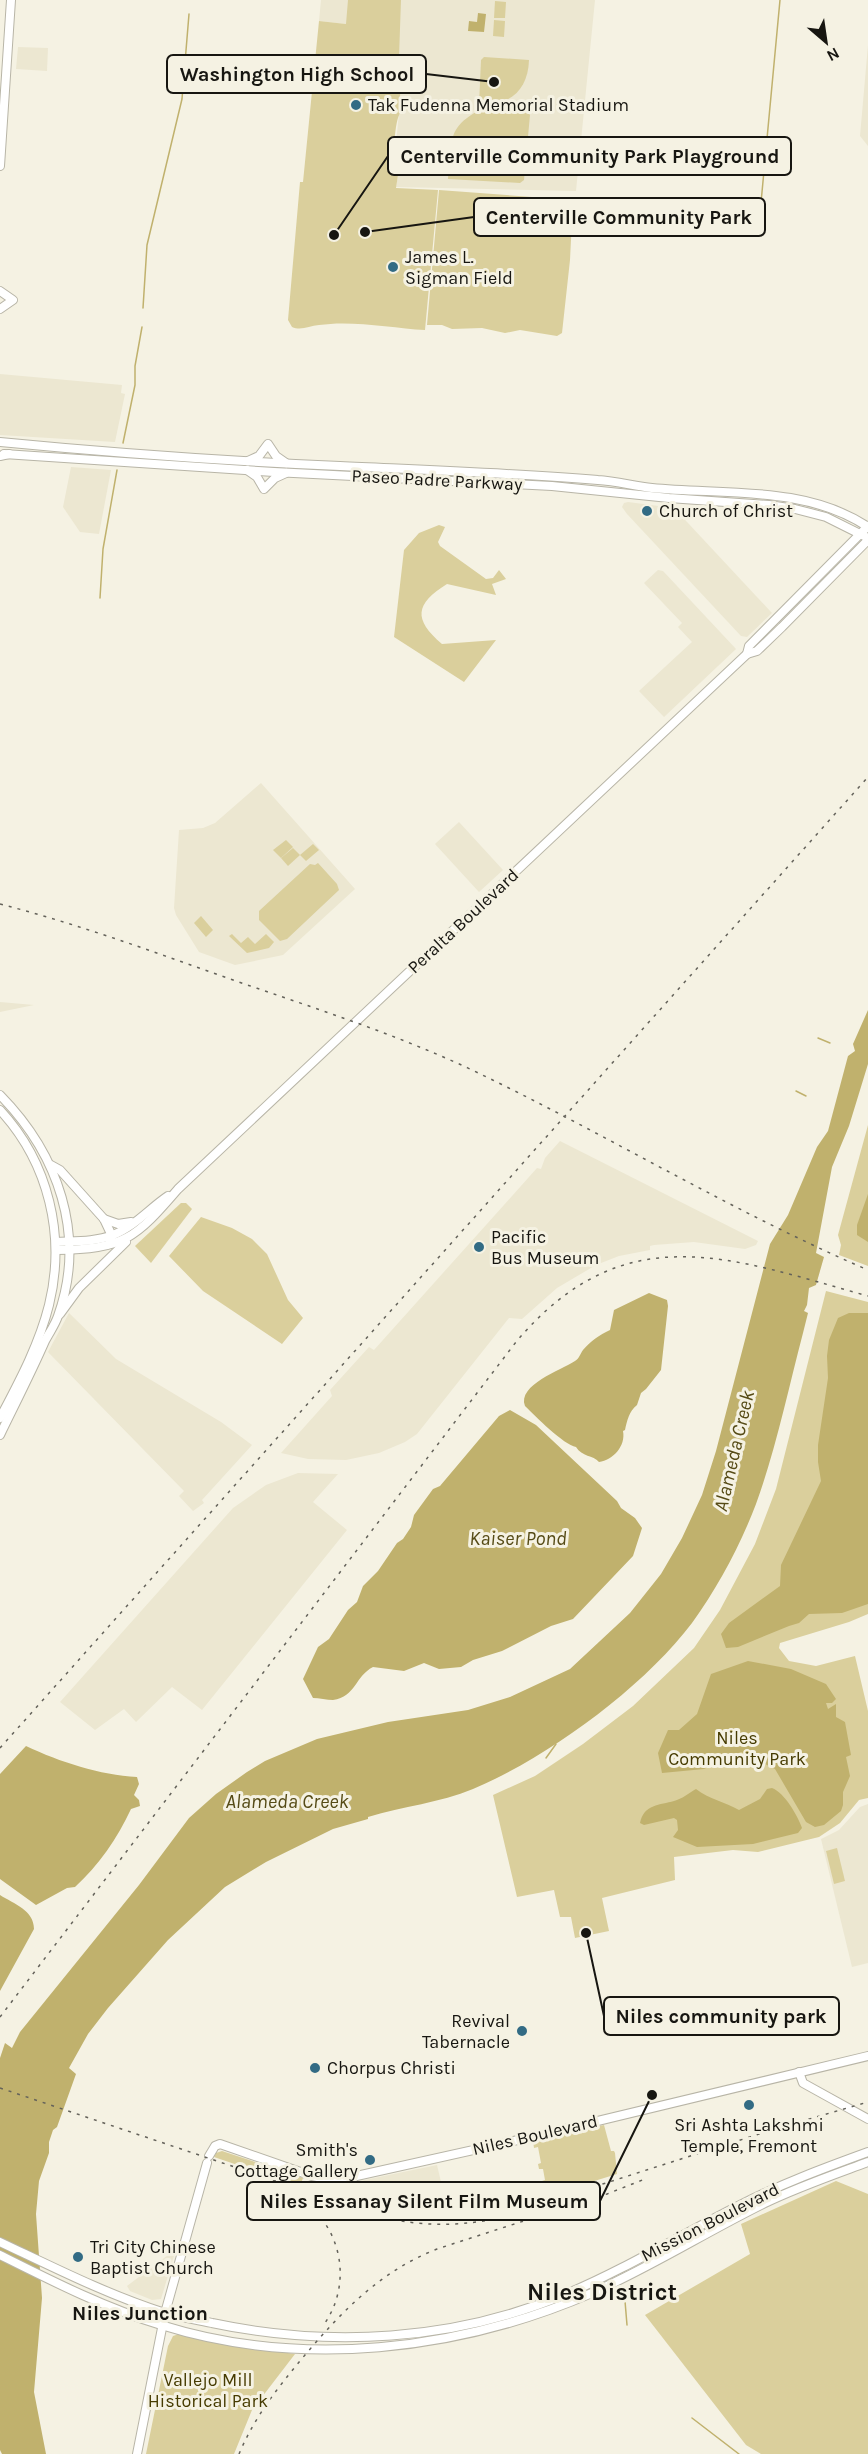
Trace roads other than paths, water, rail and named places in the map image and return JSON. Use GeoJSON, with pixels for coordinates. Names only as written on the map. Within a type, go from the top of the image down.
{"type":"FeatureCollection","features":[{"type":"Feature","properties":{"kind":"main road"},"geometry":{"type":"LineString","coordinates":[[0,166],[11,0]]}},
{"type":"Feature","properties":{"kind":"main road"},"geometry":{"type":"LineString","coordinates":[[0,291],[13,300],[0,309]]}},
{"type":"Feature","properties":{"kind":"main road","name":"Paseo Padre Parkway"},"geometry":{"type":"LineString","coordinates":[[0,442],[247,461],[288,468]]}},
{"type":"Feature","properties":{"kind":"main road"},"geometry":{"type":"LineString","coordinates":[[247,461],[259,456],[268,444],[288,468],[264,489],[257,477],[247,470]]}},
{"type":"Feature","properties":{"kind":"main road","name":"Paseo Padre Parkway"},"geometry":{"type":"LineString","coordinates":[[3,454],[247,470],[288,468],[528,475],[598,480],[652,488],[777,496],[802,500],[834,510],[867,532]]}},
{"type":"Feature","properties":{"kind":"main road","name":"Peralta Boulevard"},"geometry":{"type":"LineString","coordinates":[[69,1246],[112,1236],[178,1189],[747,654],[757,651],[838,571],[867,532]]}},
{"type":"Feature","properties":{"kind":"main road","name":"Peralta Boulevard"},"geometry":{"type":"LineString","coordinates":[[747,654],[749,646],[867,532]]}},
{"type":"Feature","properties":{"kind":"main road"},"geometry":{"type":"LineString","coordinates":[[838,571],[846,569],[863,551],[868,549]]}},
{"type":"Feature","properties":{"kind":"main road"},"geometry":{"type":"LineString","coordinates":[[0,1095],[24,1122],[51,1165],[65,1210],[69,1246],[66,1282],[58,1316]]}},
{"type":"Feature","properties":{"kind":"main road"},"geometry":{"type":"LineString","coordinates":[[0,1110],[22,1137],[41,1174],[53,1214],[56,1246],[54,1283],[44,1324],[0,1418]]}},
{"type":"Feature","properties":{"kind":"main road"},"geometry":{"type":"LineString","coordinates":[[51,1165],[60,1170],[104,1219],[112,1236],[107,1246]]}},
{"type":"Feature","properties":{"kind":"main road","name":"Peralta Boulevard"},"geometry":{"type":"LineString","coordinates":[[56,1246],[107,1246],[133,1235],[160,1210],[178,1189]]}},
{"type":"Feature","properties":{"kind":"main road"},"geometry":{"type":"LineString","coordinates":[[104,1219],[118,1224],[137,1220]]}},
{"type":"Feature","properties":{"kind":"main road"},"geometry":{"type":"LineString","coordinates":[[0,1435],[58,1316],[84,1282],[133,1235]]}},
{"type":"Feature","properties":{"kind":"main road","name":"Niles Boulevard"},"geometry":{"type":"LineString","coordinates":[[165,2313],[208,2160],[215,2146],[220,2144],[312,2176],[344,2179],[519,2140],[868,2055]]}},
{"type":"Feature","properties":{"kind":"main road"},"geometry":{"type":"LineString","coordinates":[[799,2072],[804,2083],[868,2119]]}},
{"type":"Feature","properties":{"kind":"main road","name":"Mission Boulevard"},"geometry":{"type":"LineString","coordinates":[[692,2236],[786,2183],[868,2151]]}},
{"type":"Feature","properties":{"kind":"main road","name":"Mission Boulevard"},"geometry":{"type":"LineString","coordinates":[[0,2254],[105,2304],[162,2326],[244,2343],[331,2348],[417,2343],[502,2321],[767,2202],[868,2162]]}},
{"type":"Feature","properties":{"kind":"main road","name":"Mission Boulevard"},"geometry":{"type":"LineString","coordinates":[[0,2242],[141,2305],[165,2313],[244,2329],[331,2337],[407,2336],[502,2321]]}},
{"type":"Feature","properties":{"kind":"main road"},"geometry":{"type":"LineString","coordinates":[[137,2454],[165,2313]]}},
{"type":"Feature","properties":{"kind":"water"},"geometry":{"type":"Polygon","coordinates":[[[478,13],[486,14],[484,32],[468,31],[469,21],[477,22],[478,13]]]}},
{"type":"Feature","properties":{"kind":"water","name":"Alameda Creek"},"geometry":{"type":"Polygon","coordinates":[[[868,1010],[868,1064],[849,1126],[832,1167],[816,1253],[824,1257],[816,1285],[809,1288],[804,1311],[808,1313],[770,1462],[756,1504],[728,1566],[702,1609],[672,1648],[621,1696],[592,1719],[532,1759],[473,1789],[448,1798],[381,1813],[333,1829],[266,1862],[225,1887],[168,1940],[108,2008],[88,2034],[69,2068],[76,2074],[57,2127],[53,2130],[49,2142],[49,2153],[39,2181],[36,2214],[42,2298],[34,2392],[46,2454],[2,2454],[0,2450],[0,2058],[5,2043],[12,2048],[20,2032],[139,1885],[189,1818],[216,1794],[247,1772],[265,1761],[317,1739],[388,1722],[468,1710],[510,1697],[570,1669],[630,1613],[661,1574],[682,1538],[702,1495],[716,1451],[770,1244],[788,1215],[817,1147],[828,1131],[848,1056],[855,1051],[853,1044],[868,1010]]]}},
{"type":"Feature","properties":{"kind":"water"},"geometry":{"type":"Polygon","coordinates":[[[868,1194],[868,1242],[857,1235],[857,1225],[868,1194]]]}},
{"type":"Feature","properties":{"kind":"water"},"geometry":{"type":"Polygon","coordinates":[[[649,1293],[667,1300],[668,1306],[661,1370],[641,1393],[637,1405],[630,1413],[620,1447],[614,1455],[599,1462],[564,1441],[525,1406],[524,1398],[527,1391],[534,1385],[576,1360],[589,1344],[610,1330],[614,1310],[649,1293]]]}},
{"type":"Feature","properties":{"kind":"water"},"geometry":{"type":"Polygon","coordinates":[[[849,1313],[868,1313],[868,1604],[842,1613],[809,1614],[799,1623],[738,1647],[726,1648],[721,1634],[729,1623],[780,1586],[781,1565],[821,1481],[818,1445],[828,1378],[829,1340],[838,1318],[849,1313]]]}},
{"type":"Feature","properties":{"kind":"water","name":"Kaiser Pond"},"geometry":{"type":"Polygon","coordinates":[[[510,1410],[536,1425],[617,1501],[621,1508],[635,1518],[642,1528],[633,1556],[573,1619],[551,1626],[502,1651],[473,1660],[461,1667],[439,1669],[424,1663],[404,1671],[373,1667],[362,1676],[351,1691],[341,1698],[333,1700],[313,1698],[303,1679],[318,1647],[329,1639],[348,1610],[357,1602],[363,1586],[378,1571],[397,1543],[403,1539],[411,1527],[414,1515],[433,1489],[440,1486],[499,1416],[510,1410]]]}},
{"type":"Feature","properties":{"kind":"water"},"geometry":{"type":"Polygon","coordinates":[[[748,1661],[791,1669],[826,1684],[836,1699],[832,1703],[826,1703],[828,1709],[836,1704],[836,1717],[845,1722],[851,1755],[846,1757],[850,1776],[843,1792],[841,1811],[824,1825],[815,1827],[806,1822],[775,1769],[741,1752],[704,1769],[662,1773],[658,1753],[668,1730],[679,1730],[697,1714],[711,1674],[748,1661]]]}},
{"type":"Feature","properties":{"kind":"water"},"geometry":{"type":"Polygon","coordinates":[[[26,1746],[80,1767],[109,1774],[137,1777],[139,1784],[134,1795],[139,1800],[140,1806],[131,1809],[120,1831],[100,1861],[75,1887],[67,1888],[36,1905],[0,1879],[0,1774],[26,1746]]]}},
{"type":"Feature","properties":{"kind":"water"},"geometry":{"type":"Polygon","coordinates":[[[772,1788],[786,1799],[794,1811],[802,1828],[798,1833],[753,1844],[697,1847],[673,1837],[678,1830],[677,1820],[674,1818],[644,1825],[640,1823],[649,1809],[677,1800],[696,1789],[739,1810],[760,1799],[767,1789],[772,1788]]]}},
{"type":"Feature","properties":{"kind":"water"},"geometry":{"type":"Polygon","coordinates":[[[0,1895],[27,1912],[34,1929],[0,1991],[0,1895]]]}},
{"type":"Feature","properties":{"kind":"waterway"},"geometry":{"type":"LineString","coordinates":[[759,224],[780,0]]}},
{"type":"Feature","properties":{"kind":"waterway"},"geometry":{"type":"LineString","coordinates":[[143,308],[147,245],[182,99],[189,14]]}},
{"type":"Feature","properties":{"kind":"waterway"},"geometry":{"type":"LineString","coordinates":[[123,443],[135,385],[135,366],[142,327]]}},
{"type":"Feature","properties":{"kind":"waterway"},"geometry":{"type":"LineString","coordinates":[[100,598],[103,549],[117,470]]}},
{"type":"Feature","properties":{"kind":"waterway"},"geometry":{"type":"LineString","coordinates":[[818,1038],[830,1043]]}},
{"type":"Feature","properties":{"kind":"waterway"},"geometry":{"type":"LineString","coordinates":[[796,1091],[806,1096]]}},
{"type":"Feature","properties":{"kind":"waterway"},"geometry":{"type":"LineString","coordinates":[[546,1758],[556,1744]]}},
{"type":"Feature","properties":{"kind":"waterway"},"geometry":{"type":"LineString","coordinates":[[625,2301],[627,2325]]}},
{"type":"Feature","properties":{"kind":"waterway"},"geometry":{"type":"LineString","coordinates":[[692,2418],[739,2454]]}},
{"type":"Feature","properties":{"kind":"railway"},"geometry":{"type":"LineString","coordinates":[[0,1748],[868,777]]}},
{"type":"Feature","properties":{"kind":"railway"},"geometry":{"type":"LineString","coordinates":[[0,904],[58,920],[144,949],[352,1021],[441,1056],[569,1119],[767,1223],[868,1270]]}},
{"type":"Feature","properties":{"kind":"railway"},"geometry":{"type":"LineString","coordinates":[[0,2017],[516,1342],[556,1302],[597,1275],[638,1261],[681,1257],[724,1260],[770,1269],[868,1296]]}},
{"type":"Feature","properties":{"kind":"railway"},"geometry":{"type":"LineString","coordinates":[[0,2088],[386,2218],[412,2223],[438,2224],[490,2220],[778,2128],[868,2102]]}},
{"type":"Feature","properties":{"kind":"railway"},"geometry":{"type":"LineString","coordinates":[[239,2454],[260,2414],[305,2355],[349,2307],[381,2280],[417,2258],[437,2249],[607,2194],[645,2179]]}},
{"type":"Feature","properties":{"kind":"railway"},"geometry":{"type":"LineString","coordinates":[[285,2192],[303,2201],[318,2214],[329,2230],[336,2248],[340,2267],[339,2286],[334,2305],[325,2323]]}},
{"type":"Feature","properties":{"kind":"place","name":"Washington High School"},"geometry":{"type":"Point","coordinates":[494,82]}},
{"type":"Feature","properties":{"kind":"place","name":"Tak Fudenna Memorial Stadium"},"geometry":{"type":"Point","coordinates":[356,105]}},
{"type":"Feature","properties":{"kind":"place","name":"Centerville Community Park"},"geometry":{"type":"Point","coordinates":[365,232]}},
{"type":"Feature","properties":{"kind":"place","name":"Centerville Community Park Playground"},"geometry":{"type":"Point","coordinates":[334,235]}},
{"type":"Feature","properties":{"kind":"place","name":"James L. Sigman Field"},"geometry":{"type":"Point","coordinates":[393,267]}},
{"type":"Feature","properties":{"kind":"place","name":"Church of Christ"},"geometry":{"type":"Point","coordinates":[647,511]}},
{"type":"Feature","properties":{"kind":"place","name":"Pacific Bus Museum"},"geometry":{"type":"Point","coordinates":[479,1247]}},
{"type":"Feature","properties":{"kind":"place","name":"Niles community park"},"geometry":{"type":"Point","coordinates":[586,1933]}},
{"type":"Feature","properties":{"kind":"place","name":"Revival Tabernacle"},"geometry":{"type":"Point","coordinates":[522,2031]}},
{"type":"Feature","properties":{"kind":"place","name":"Chorpus Christi"},"geometry":{"type":"Point","coordinates":[315,2068]}},
{"type":"Feature","properties":{"kind":"place","name":"Niles Essanay Silent Film Museum"},"geometry":{"type":"Point","coordinates":[652,2095]}},
{"type":"Feature","properties":{"kind":"place","name":"Sri Ashta Lakshmi Temple, Fremont"},"geometry":{"type":"Point","coordinates":[749,2105]}},
{"type":"Feature","properties":{"kind":"place","name":"Smith's Cottage Gallery"},"geometry":{"type":"Point","coordinates":[370,2160]}},
{"type":"Feature","properties":{"kind":"place","name":"Tri City Chinese Baptist Church"},"geometry":{"type":"Point","coordinates":[78,2257]}},
{"type":"Feature","properties":{"kind":"district","name":"Niles District"},"geometry":{"type":"Point","coordinates":[602,2292]}},
{"type":"Feature","properties":{"kind":"district","name":"Niles Junction"},"geometry":{"type":"Point","coordinates":[140,2313]}},
{"type":"Feature","properties":{"kind":"park label","name":"Niles Community Park"},"geometry":{"type":"Point","coordinates":[737,1748]}},
{"type":"Feature","properties":{"kind":"park label","name":"Vallejo Mill Historical Park"},"geometry":{"type":"Point","coordinates":[208,2390]}}]}
